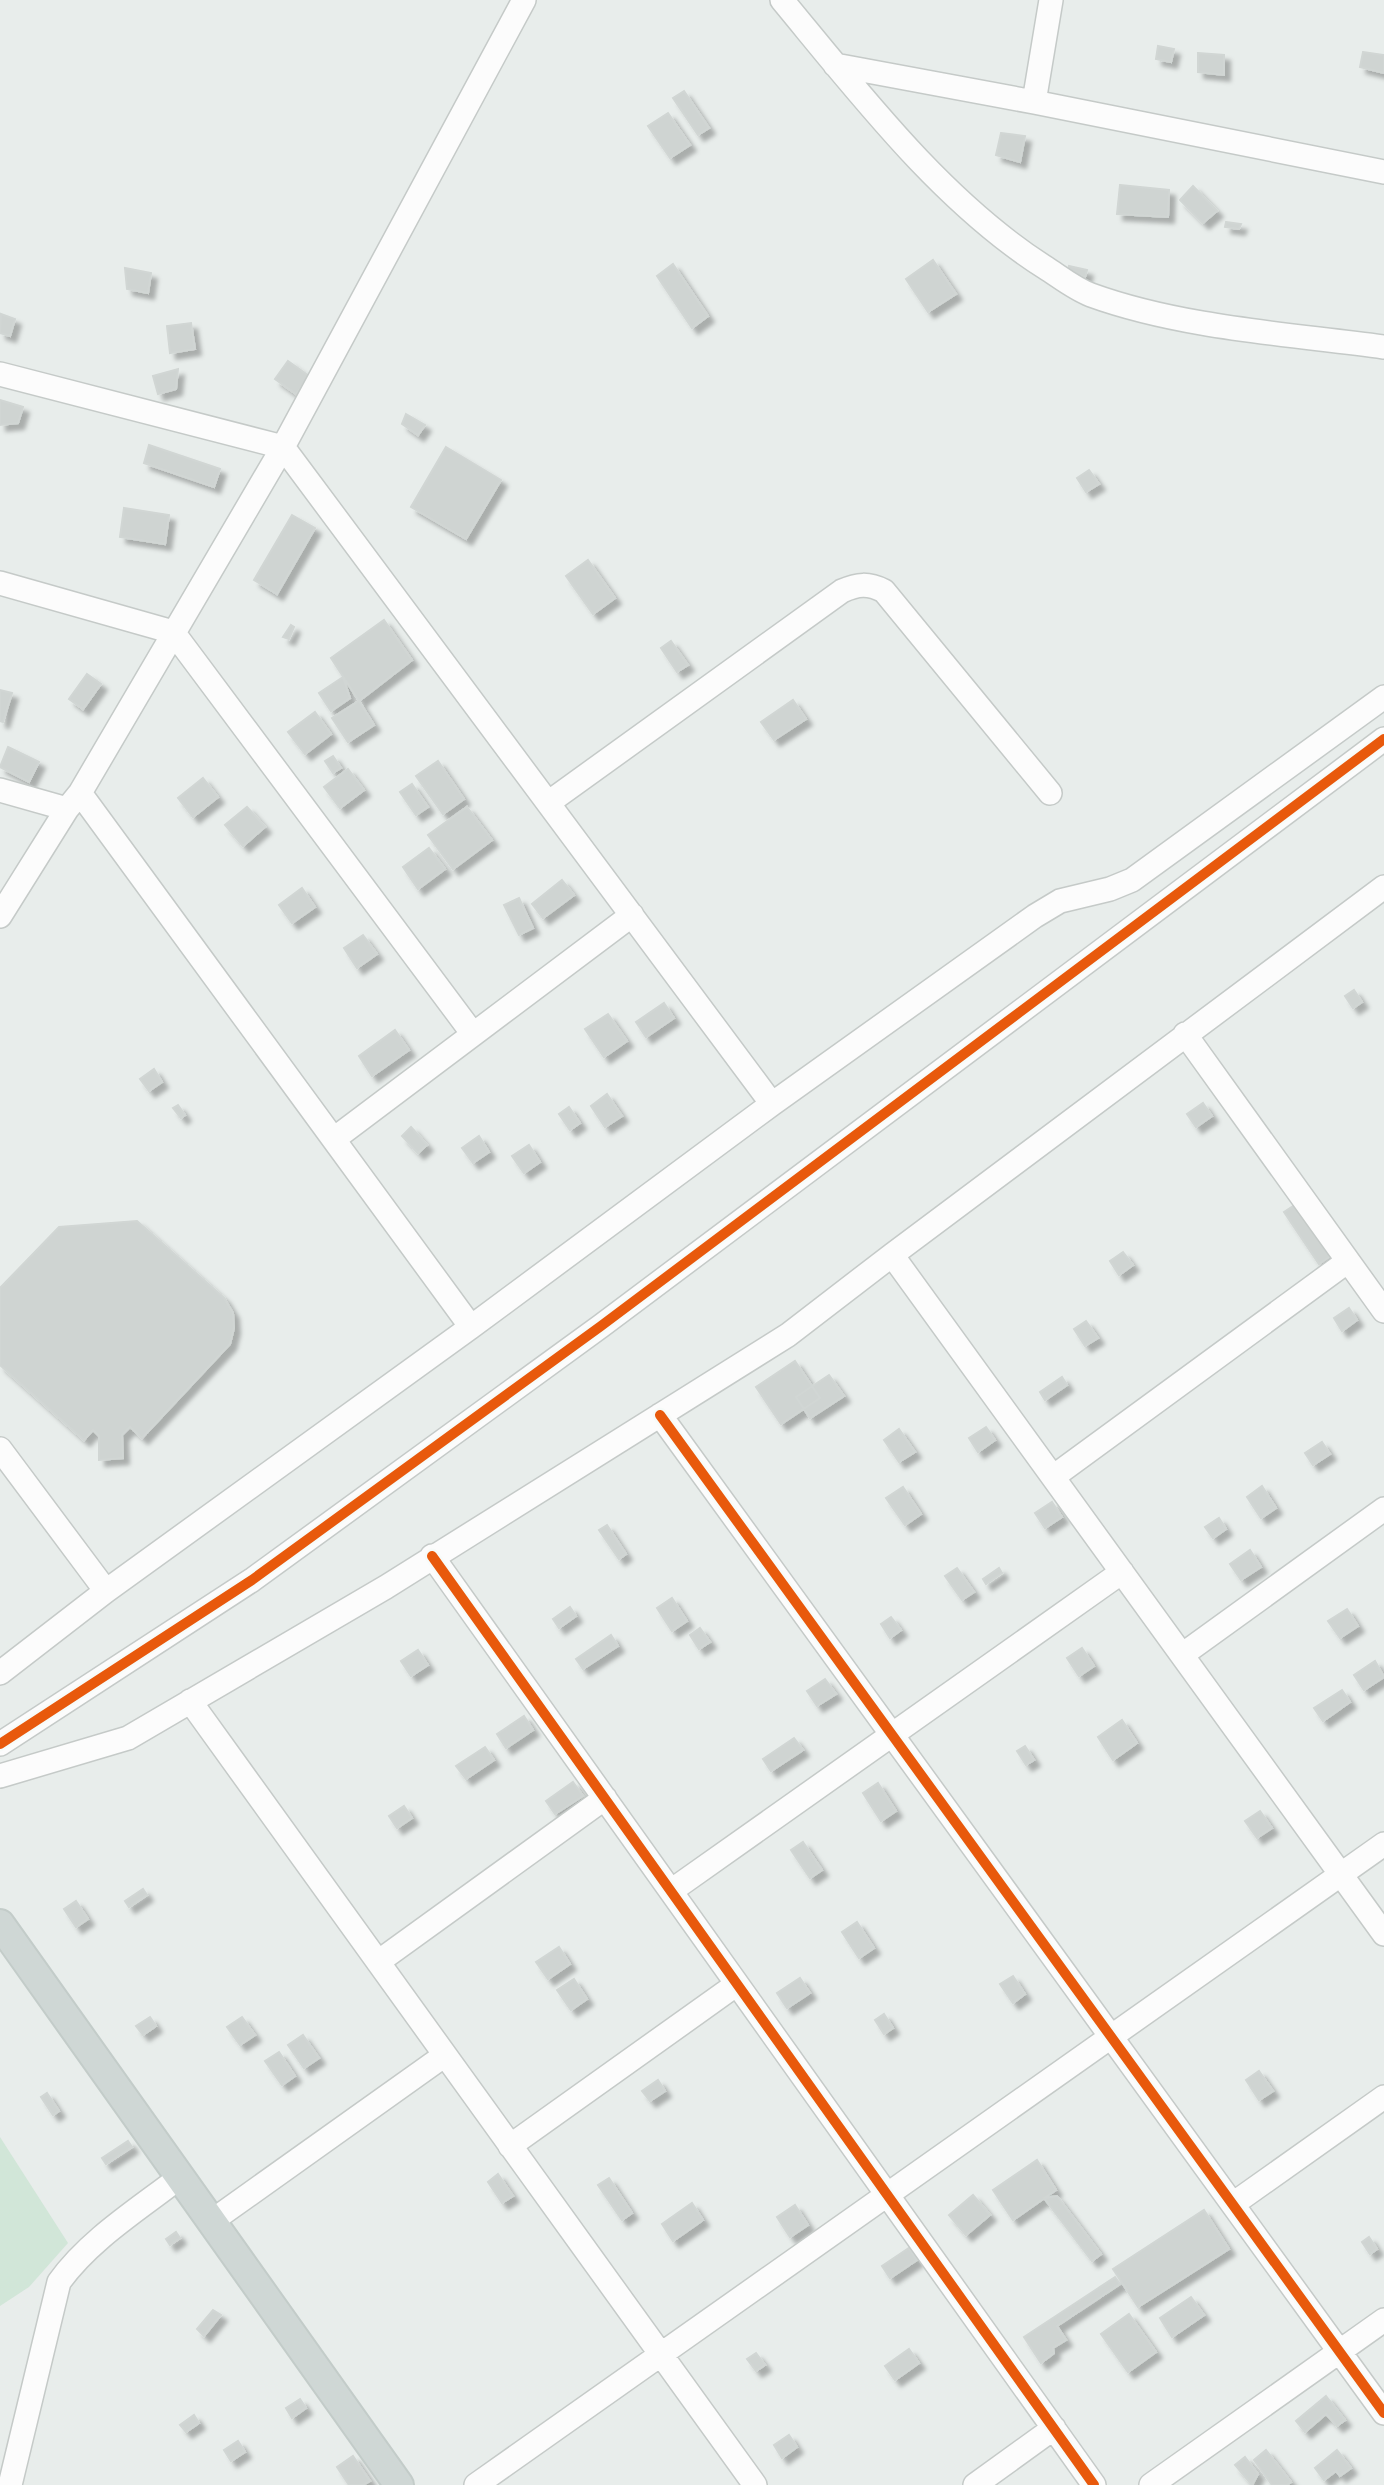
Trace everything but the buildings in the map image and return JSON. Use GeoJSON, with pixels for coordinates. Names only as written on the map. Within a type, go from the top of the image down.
{"type":"FeatureCollection","features":[{"type":"Feature","properties":{"kind":"main road"},"geometry":{"type":"LineString","coordinates":[[0,1924],[400,2485]]}},
{"type":"Feature","properties":{"kind":"street"},"geometry":{"type":"LineString","coordinates":[[0,916],[73,801],[283,447],[524,0]]}},
{"type":"Feature","properties":{"kind":"street"},"geometry":{"type":"LineString","coordinates":[[782,0],[835,65],[939,181],[1016,249],[1089,295],[1152,312],[1208,323],[1384,347]]}},
{"type":"Feature","properties":{"kind":"street"},"geometry":{"type":"LineString","coordinates":[[1034,102],[1051,0]]}},
{"type":"Feature","properties":{"kind":"street"},"geometry":{"type":"LineString","coordinates":[[835,65],[1034,102],[1384,173]]}},
{"type":"Feature","properties":{"kind":"street"},"geometry":{"type":"LineString","coordinates":[[0,374],[283,447],[772,1104]]}},
{"type":"Feature","properties":{"kind":"street"},"geometry":{"type":"LineString","coordinates":[[0,583],[173,632],[473,1034]]}},
{"type":"Feature","properties":{"kind":"street"},"geometry":{"type":"LineString","coordinates":[[548,803],[842,591],[856,584],[871,585],[884,591],[1050,793]]}},
{"type":"Feature","properties":{"kind":"street"},"geometry":{"type":"LineString","coordinates":[[0,1673],[106,1591],[471,1327],[772,1104],[1035,916],[1060,901],[1110,889],[1132,880],[1384,697]]}},
{"type":"Feature","properties":{"kind":"street"},"geometry":{"type":"LineString","coordinates":[[0,1744],[252,1580],[568,1351],[1384,738]]}},
{"type":"Feature","properties":{"kind":"street"},"geometry":{"type":"LineString","coordinates":[[0,790],[73,801],[334,1139],[471,1327]]}},
{"type":"Feature","properties":{"kind":"street"},"geometry":{"type":"LineString","coordinates":[[0,1776],[128,1738],[386,1587],[788,1335],[1384,887]]}},
{"type":"Feature","properties":{"kind":"street"},"geometry":{"type":"LineString","coordinates":[[334,1139],[632,915]]}},
{"type":"Feature","properties":{"kind":"street"},"geometry":{"type":"LineString","coordinates":[[1185,1034],[1384,1311]]}},
{"type":"Feature","properties":{"kind":"street"},"geometry":{"type":"LineString","coordinates":[[892,1255],[1384,1934]]}},
{"type":"Feature","properties":{"kind":"street"},"geometry":{"type":"LineString","coordinates":[[1053,1477],[1348,1261]]}},
{"type":"Feature","properties":{"kind":"street"},"geometry":{"type":"LineString","coordinates":[[660,1415],[1384,2413]]}},
{"type":"Feature","properties":{"kind":"street"},"geometry":{"type":"LineString","coordinates":[[0,1449],[106,1591]]}},
{"type":"Feature","properties":{"kind":"street"},"geometry":{"type":"LineString","coordinates":[[1182,1655],[1384,1509]]}},
{"type":"Feature","properties":{"kind":"street"},"geometry":{"type":"LineString","coordinates":[[432,1556],[1094,2485]]}},
{"type":"Feature","properties":{"kind":"street"},"geometry":{"type":"LineString","coordinates":[[671,1891],[1122,1572]]}},
{"type":"Feature","properties":{"kind":"street"},"geometry":{"type":"LineString","coordinates":[[190,1702],[755,2485]]}},
{"type":"Feature","properties":{"kind":"street"},"geometry":{"type":"LineString","coordinates":[[378,1962],[605,1798]]}},
{"type":"Feature","properties":{"kind":"street"},"geometry":{"type":"LineString","coordinates":[[476,2485],[1384,1844]]}},
{"type":"Feature","properties":{"kind":"street"},"geometry":{"type":"LineString","coordinates":[[510,2146],[737,1984]]}},
{"type":"Feature","properties":{"kind":"street"},"geometry":{"type":"LineString","coordinates":[[212,2221],[445,2055]]}},
{"type":"Feature","properties":{"kind":"street"},"geometry":{"type":"LineString","coordinates":[[1233,2204],[1384,2097]]}},
{"type":"Feature","properties":{"kind":"street"},"geometry":{"type":"LineString","coordinates":[[10,2485],[59,2282],[71,2265],[94,2244],[180,2177]]}},
{"type":"Feature","properties":{"kind":"street"},"geometry":{"type":"LineString","coordinates":[[1151,2485],[1384,2320]]}},
{"type":"Feature","properties":{"kind":"street"},"geometry":{"type":"LineString","coordinates":[[975,2485],[1054,2428]]}},
{"type":"Feature","properties":{"kind":"green space"},"geometry":{"type":"Polygon","coordinates":[[[0,2137],[68,2243],[29,2287],[0,2306],[0,2137]]]}},
{"type":"Feature","properties":{"kind":"cycle path"},"geometry":{"type":"LineString","coordinates":[[0,1744],[252,1580],[601,1326],[1384,739]]}},
{"type":"Feature","properties":{"kind":"cycle path"},"geometry":{"type":"LineString","coordinates":[[660,1415],[1384,2413]]}},
{"type":"Feature","properties":{"kind":"cycle path"},"geometry":{"type":"LineString","coordinates":[[432,1556],[1094,2485]]}}]}
